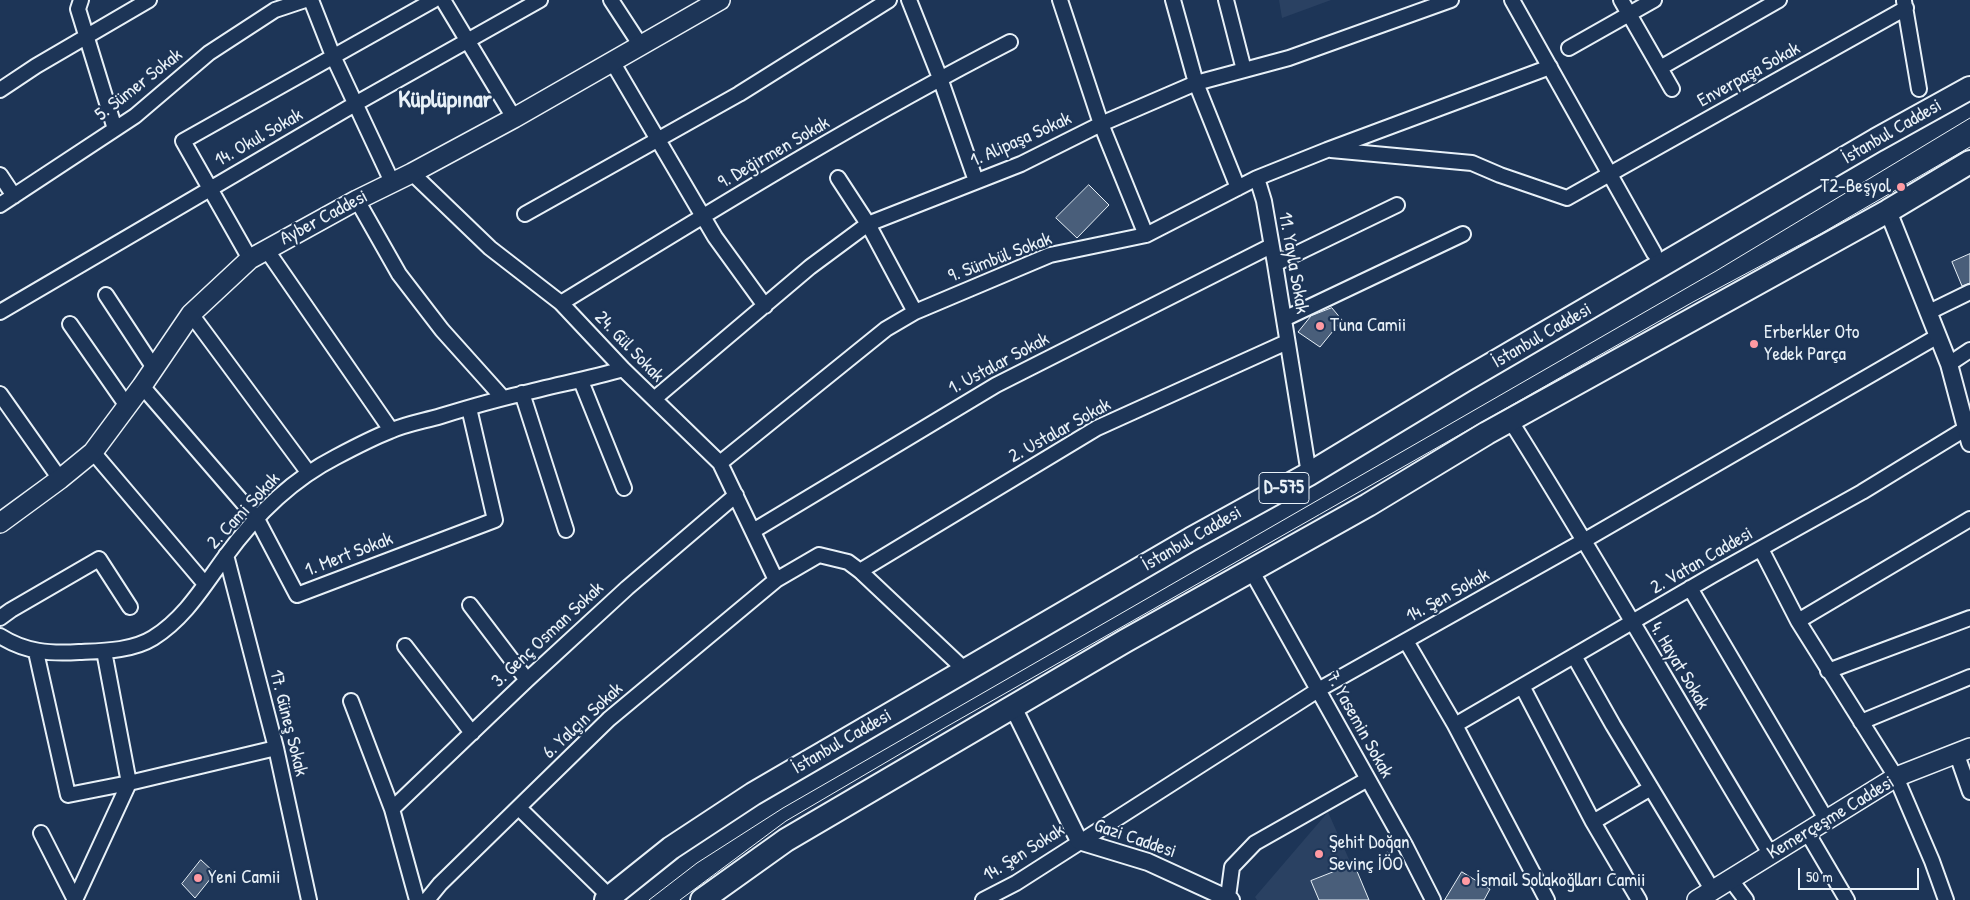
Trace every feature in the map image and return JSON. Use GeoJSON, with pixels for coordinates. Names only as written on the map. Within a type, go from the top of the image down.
{"type":"FeatureCollection","features":[{"type":"Feature","properties":{"kind":"highway","name":"İstanbul Caddesi"},"geometry":{"type":"LineString","coordinates":[[608,898],[672,848],[753,794],[1190,539],[1309,474],[1463,381],[1876,140],[1970,88]]}},
{"type":"Feature","properties":{"kind":"highway"},"geometry":{"type":"LineString","coordinates":[[702,900],[786,840],[1012,707],[1368,504],[1510,420],[1888,211],[1970,162]]}},
{"type":"Feature","properties":{"kind":"main road","name":"Ayber Caddesi"},"geometry":{"type":"LineString","coordinates":[[0,522],[60,479],[93,452],[142,386],[191,314],[258,254],[514,118],[720,0]]}},
{"type":"Feature","properties":{"kind":"main road","name":"Kemerçeşme Caddesi"},"geometry":{"type":"LineString","coordinates":[[1705,895],[1896,778],[1963,750]]}},
{"type":"Feature","properties":{"kind":"street"},"geometry":{"type":"LineString","coordinates":[[81,0],[78,9],[115,129]]}},
{"type":"Feature","properties":{"kind":"street"},"geometry":{"type":"LineString","coordinates":[[0,90],[36,66],[149,0]]}},
{"type":"Feature","properties":{"kind":"street","name":"5. Sümer Sokak"},"geometry":{"type":"LineString","coordinates":[[0,205],[135,116],[209,53],[275,10],[305,0]]}},
{"type":"Feature","properties":{"kind":"street"},"geometry":{"type":"LineString","coordinates":[[311,0],[333,56],[392,182]]}},
{"type":"Feature","properties":{"kind":"street"},"geometry":{"type":"LineString","coordinates":[[391,430],[209,189],[183,141],[434,0]]}},
{"type":"Feature","properties":{"kind":"street"},"geometry":{"type":"LineString","coordinates":[[443,0],[514,118]]}},
{"type":"Feature","properties":{"kind":"street","name":"14. Okul Sokak"},"geometry":{"type":"LineString","coordinates":[[0,312],[355,104],[540,0]]}},
{"type":"Feature","properties":{"kind":"street"},"geometry":{"type":"LineString","coordinates":[[611,0],[641,46]]}},
{"type":"Feature","properties":{"kind":"street"},"geometry":{"type":"LineString","coordinates":[[525,214],[739,94],[889,0]]}},
{"type":"Feature","properties":{"kind":"street"},"geometry":{"type":"LineString","coordinates":[[908,0],[940,78],[976,181]]}},
{"type":"Feature","properties":{"kind":"street"},"geometry":{"type":"LineString","coordinates":[[1060,0],[1101,124],[1146,235]]}},
{"type":"Feature","properties":{"kind":"street"},"geometry":{"type":"LineString","coordinates":[[1173,0],[1196,83],[1238,188]]}},
{"type":"Feature","properties":{"kind":"street"},"geometry":{"type":"LineString","coordinates":[[1226,0],[1244,70]]}},
{"type":"Feature","properties":{"kind":"street","name":"1. Alipaşa Sokak"},"geometry":{"type":"LineString","coordinates":[[654,398],[810,267],[868,224],[1021,164],[1101,124],[1196,83],[1289,58],[1451,0]]}},
{"type":"Feature","properties":{"kind":"street"},"geometry":{"type":"LineString","coordinates":[[1512,0],[1654,253]]}},
{"type":"Feature","properties":{"kind":"street"},"geometry":{"type":"LineString","coordinates":[[1622,0],[1672,88]]}},
{"type":"Feature","properties":{"kind":"street"},"geometry":{"type":"LineString","coordinates":[[1569,48],[1654,0]]}},
{"type":"Feature","properties":{"kind":"street"},"geometry":{"type":"LineString","coordinates":[[1660,68],[1779,0]]}},
{"type":"Feature","properties":{"kind":"street"},"geometry":{"type":"LineString","coordinates":[[1905,4],[1919,89]]}},
{"type":"Feature","properties":{"kind":"street","name":"Enverpaşa Sokak"},"geometry":{"type":"LineString","coordinates":[[1327,150],[1472,163],[1500,175],[1567,198],[1905,4]]}},
{"type":"Feature","properties":{"kind":"street","name":"9. Değirmen Sokak"},"geometry":{"type":"LineString","coordinates":[[561,303],[703,216],[940,78],[1010,42]]}},
{"type":"Feature","properties":{"kind":"street"},"geometry":{"type":"LineString","coordinates":[[612,63],[715,237],[765,306]]}},
{"type":"Feature","properties":{"kind":"street","name":"9. Sümbül Sokak"},"geometry":{"type":"LineString","coordinates":[[720,463],[886,329],[915,312],[1050,255],[1146,235],[1257,178],[1550,67]]}},
{"type":"Feature","properties":{"kind":"street","name":"24. Gül Sokak"},"geometry":{"type":"LineString","coordinates":[[412,173],[490,248],[561,303],[623,369],[720,463],[776,580]]}},
{"type":"Feature","properties":{"kind":"street"},"geometry":{"type":"LineString","coordinates":[[0,175],[14,196]]}},
{"type":"Feature","properties":{"kind":"street"},"geometry":{"type":"LineString","coordinates":[[838,178],[868,224],[915,312]]}},
{"type":"Feature","properties":{"kind":"street","name":"11. Yayla Sokak"},"geometry":{"type":"LineString","coordinates":[[1257,178],[1275,264],[1309,474]]}},
{"type":"Feature","properties":{"kind":"street"},"geometry":{"type":"LineString","coordinates":[[357,200],[399,274],[442,330],[503,398]]}},
{"type":"Feature","properties":{"kind":"street"},"geometry":{"type":"LineString","coordinates":[[1275,264],[1397,204]]}},
{"type":"Feature","properties":{"kind":"street"},"geometry":{"type":"LineString","coordinates":[[1888,211],[1938,336],[1969,432]]}},
{"type":"Feature","properties":{"kind":"street"},"geometry":{"type":"LineString","coordinates":[[1284,319],[1463,234]]}},
{"type":"Feature","properties":{"kind":"street","name":"1. Ustalar Sokak"},"geometry":{"type":"LineString","coordinates":[[753,531],[996,385],[1271,246]]}},
{"type":"Feature","properties":{"kind":"street"},"geometry":{"type":"LineString","coordinates":[[1929,312],[1970,292]]}},
{"type":"Feature","properties":{"kind":"street"},"geometry":{"type":"LineString","coordinates":[[106,295],[154,368]]}},
{"type":"Feature","properties":{"kind":"street"},"geometry":{"type":"LineString","coordinates":[[191,314],[308,472]]}},
{"type":"Feature","properties":{"kind":"street"},"geometry":{"type":"LineString","coordinates":[[70,324],[127,406]]}},
{"type":"Feature","properties":{"kind":"street","name":"14. Şen Sokak"},"geometry":{"type":"LineString","coordinates":[[983,900],[1016,883],[1318,690],[1585,540],[1938,336]]}},
{"type":"Feature","properties":{"kind":"street","name":"2. Ustalar Sokak"},"geometry":{"type":"LineString","coordinates":[[860,571],[1097,428],[1287,342]]}},
{"type":"Feature","properties":{"kind":"street"},"geometry":{"type":"LineString","coordinates":[[1948,364],[1970,350]]}},
{"type":"Feature","properties":{"kind":"street","name":"2. Cami Sokak"},"geometry":{"type":"LineString","coordinates":[[0,636],[12,644],[36,652],[66,653],[104,651],[133,646],[152,638],[182,615],[226,555],[257,519],[281,494],[308,472],[391,430],[522,393],[581,381],[623,369]]}},
{"type":"Feature","properties":{"kind":"street"},"geometry":{"type":"LineString","coordinates":[[581,381],[624,488]]}},
{"type":"Feature","properties":{"kind":"street","name":"1. Mert Sokak"},"geometry":{"type":"LineString","coordinates":[[142,386],[257,519],[297,595],[496,520],[468,408]]}},
{"type":"Feature","properties":{"kind":"street"},"geometry":{"type":"LineString","coordinates":[[522,393],[566,530]]}},
{"type":"Feature","properties":{"kind":"street"},"geometry":{"type":"LineString","coordinates":[[0,394],[60,479]]}},
{"type":"Feature","properties":{"kind":"street","name":"4. Hayat Sokak"},"geometry":{"type":"LineString","coordinates":[[1510,420],[1585,540],[1771,854]]}},
{"type":"Feature","properties":{"kind":"street","name":"2. Vatan Caddesi"},"geometry":{"type":"LineString","coordinates":[[1455,725],[1690,588],[1969,432]]}},
{"type":"Feature","properties":{"kind":"street"},"geometry":{"type":"LineString","coordinates":[[93,452],[205,584]]}},
{"type":"Feature","properties":{"kind":"street","name":"3. Genç Osman Sokak"},"geometry":{"type":"LineString","coordinates":[[392,809],[627,588],[736,495]]}},
{"type":"Feature","properties":{"kind":"street"},"geometry":{"type":"LineString","coordinates":[[1798,621],[1970,519]]}},
{"type":"Feature","properties":{"kind":"street"},"geometry":{"type":"LineString","coordinates":[[1761,549],[1798,621],[1896,778],[1932,861],[1946,900]]}},
{"type":"Feature","properties":{"kind":"street","name":"17. Güneş Sokak"},"geometry":{"type":"LineString","coordinates":[[226,555],[276,748],[309,900]]}},
{"type":"Feature","properties":{"kind":"street","name":"6. Yalçın Sokak"},"geometry":{"type":"LineString","coordinates":[[427,900],[440,884],[609,719],[776,580],[819,556],[848,562],[860,571],[965,670]]}},
{"type":"Feature","properties":{"kind":"street"},"geometry":{"type":"LineString","coordinates":[[0,618],[99,559],[130,607]]}},
{"type":"Feature","properties":{"kind":"street","name":"7. Yasemin Sokak"},"geometry":{"type":"LineString","coordinates":[[1250,570],[1368,779],[1433,900]]}},
{"type":"Feature","properties":{"kind":"street"},"geometry":{"type":"LineString","coordinates":[[1690,588],[1826,820]]}},
{"type":"Feature","properties":{"kind":"street"},"geometry":{"type":"LineString","coordinates":[[470,606],[527,680]]}},
{"type":"Feature","properties":{"kind":"street"},"geometry":{"type":"LineString","coordinates":[[1828,671],[1970,618]]}},
{"type":"Feature","properties":{"kind":"street"},"geometry":{"type":"LineString","coordinates":[[1406,641],[1455,725],[1547,900]]}},
{"type":"Feature","properties":{"kind":"street"},"geometry":{"type":"LineString","coordinates":[[406,646],[472,733]]}},
{"type":"Feature","properties":{"kind":"street"},"geometry":{"type":"LineString","coordinates":[[75,900],[129,783],[104,651]]}},
{"type":"Feature","properties":{"kind":"street"},"geometry":{"type":"LineString","coordinates":[[36,652],[68,795],[129,783],[276,748]]}},
{"type":"Feature","properties":{"kind":"street"},"geometry":{"type":"LineString","coordinates":[[1574,656],[1651,788],[1705,895]]}},
{"type":"Feature","properties":{"kind":"street"},"geometry":{"type":"LineString","coordinates":[[1861,722],[1970,677]]}},
{"type":"Feature","properties":{"kind":"street"},"geometry":{"type":"LineString","coordinates":[[1522,686],[1593,822],[1639,900]]}},
{"type":"Feature","properties":{"kind":"street"},"geometry":{"type":"LineString","coordinates":[[351,701],[392,809],[417,900]]}},
{"type":"Feature","properties":{"kind":"street","name":"Gazi Caddesi"},"geometry":{"type":"LineString","coordinates":[[1012,707],[1079,841],[1148,862],[1227,899]]}},
{"type":"Feature","properties":{"kind":"street"},"geometry":{"type":"LineString","coordinates":[[1963,750],[1970,792]]}},
{"type":"Feature","properties":{"kind":"street"},"geometry":{"type":"LineString","coordinates":[[1227,899],[1232,867],[1255,844],[1368,779]]}},
{"type":"Feature","properties":{"kind":"street"},"geometry":{"type":"LineString","coordinates":[[1593,822],[1651,788]]}},
{"type":"Feature","properties":{"kind":"street"},"geometry":{"type":"LineString","coordinates":[[519,808],[608,898]]}},
{"type":"Feature","properties":{"kind":"street"},"geometry":{"type":"LineString","coordinates":[[1807,832],[1847,900]]}},
{"type":"Feature","properties":{"kind":"street"},"geometry":{"type":"LineString","coordinates":[[41,833],[75,900]]}},
{"type":"Feature","properties":{"kind":"street"},"geometry":{"type":"LineString","coordinates":[[1732,880],[1746,900]]}},
{"type":"Feature","properties":{"kind":"shaded area"},"geometry":{"type":"Polygon","coordinates":[[[1279,0],[1331,0],[1282,18],[1279,0]]]}},
{"type":"Feature","properties":{"kind":"shaded area","name":"Şehit Doğan Sevinç İÖO"},"geometry":{"type":"Polygon","coordinates":[[[1328,812],[1367,900],[1257,900],[1255,897],[1328,812]]]}},
{"type":"Feature","properties":{"kind":"building"},"geometry":{"type":"Polygon","coordinates":[[[1089,185],[1109,205],[1077,238],[1056,218],[1089,185]]]}},
{"type":"Feature","properties":{"kind":"building"},"geometry":{"type":"Polygon","coordinates":[[[1970,254],[1970,283],[1962,286],[1952,262],[1970,254]]]}},
{"type":"Feature","properties":{"kind":"building","name":"Tuna Camii"},"geometry":{"type":"Polygon","coordinates":[[[1332,308],[1342,320],[1320,347],[1298,332],[1311,316],[1332,308]]]}},
{"type":"Feature","properties":{"kind":"building","name":"Yeni Camii"},"geometry":{"type":"Polygon","coordinates":[[[201,860],[215,873],[195,898],[182,884],[201,860]]]}},
{"type":"Feature","properties":{"kind":"building"},"geometry":{"type":"Polygon","coordinates":[[[1354,864],[1369,900],[1319,900],[1311,881],[1354,864]]]}},
{"type":"Feature","properties":{"kind":"building","name":"İsmail Solakoğlları Camii"},"geometry":{"type":"Polygon","coordinates":[[[1462,872],[1490,889],[1484,900],[1445,900],[1462,872]]]}},
{"type":"Feature","properties":{"kind":"tram line"},"geometry":{"type":"LineString","coordinates":[[649,900],[697,863],[783,808],[1716,271],[1970,118]]}},
{"type":"Feature","properties":{"kind":"tram line"},"geometry":{"type":"LineString","coordinates":[[680,900],[786,821],[946,727],[1693,302],[1822,233],[1970,147]]}},
{"type":"Feature","properties":{"kind":"place","name":"T2-Beşyol"},"geometry":{"type":"Point","coordinates":[1901,187]}},
{"type":"Feature","properties":{"kind":"place","name":"Tuna Camii"},"geometry":{"type":"Point","coordinates":[1320,326]}},
{"type":"Feature","properties":{"kind":"place","name":"Erberkler Oto Yedek Parça"},"geometry":{"type":"Point","coordinates":[1754,344]}},
{"type":"Feature","properties":{"kind":"place","name":"Şehit Doğan Sevinç İÖO"},"geometry":{"type":"Point","coordinates":[1319,854]}},
{"type":"Feature","properties":{"kind":"place","name":"Yeni Camii"},"geometry":{"type":"Point","coordinates":[198,878]}},
{"type":"Feature","properties":{"kind":"place","name":"İsmail Solakoğlları Camii"},"geometry":{"type":"Point","coordinates":[1466,881]}},
{"type":"Feature","properties":{"kind":"district","name":"Küplüpınar"},"geometry":{"type":"Point","coordinates":[445,101]}}]}
